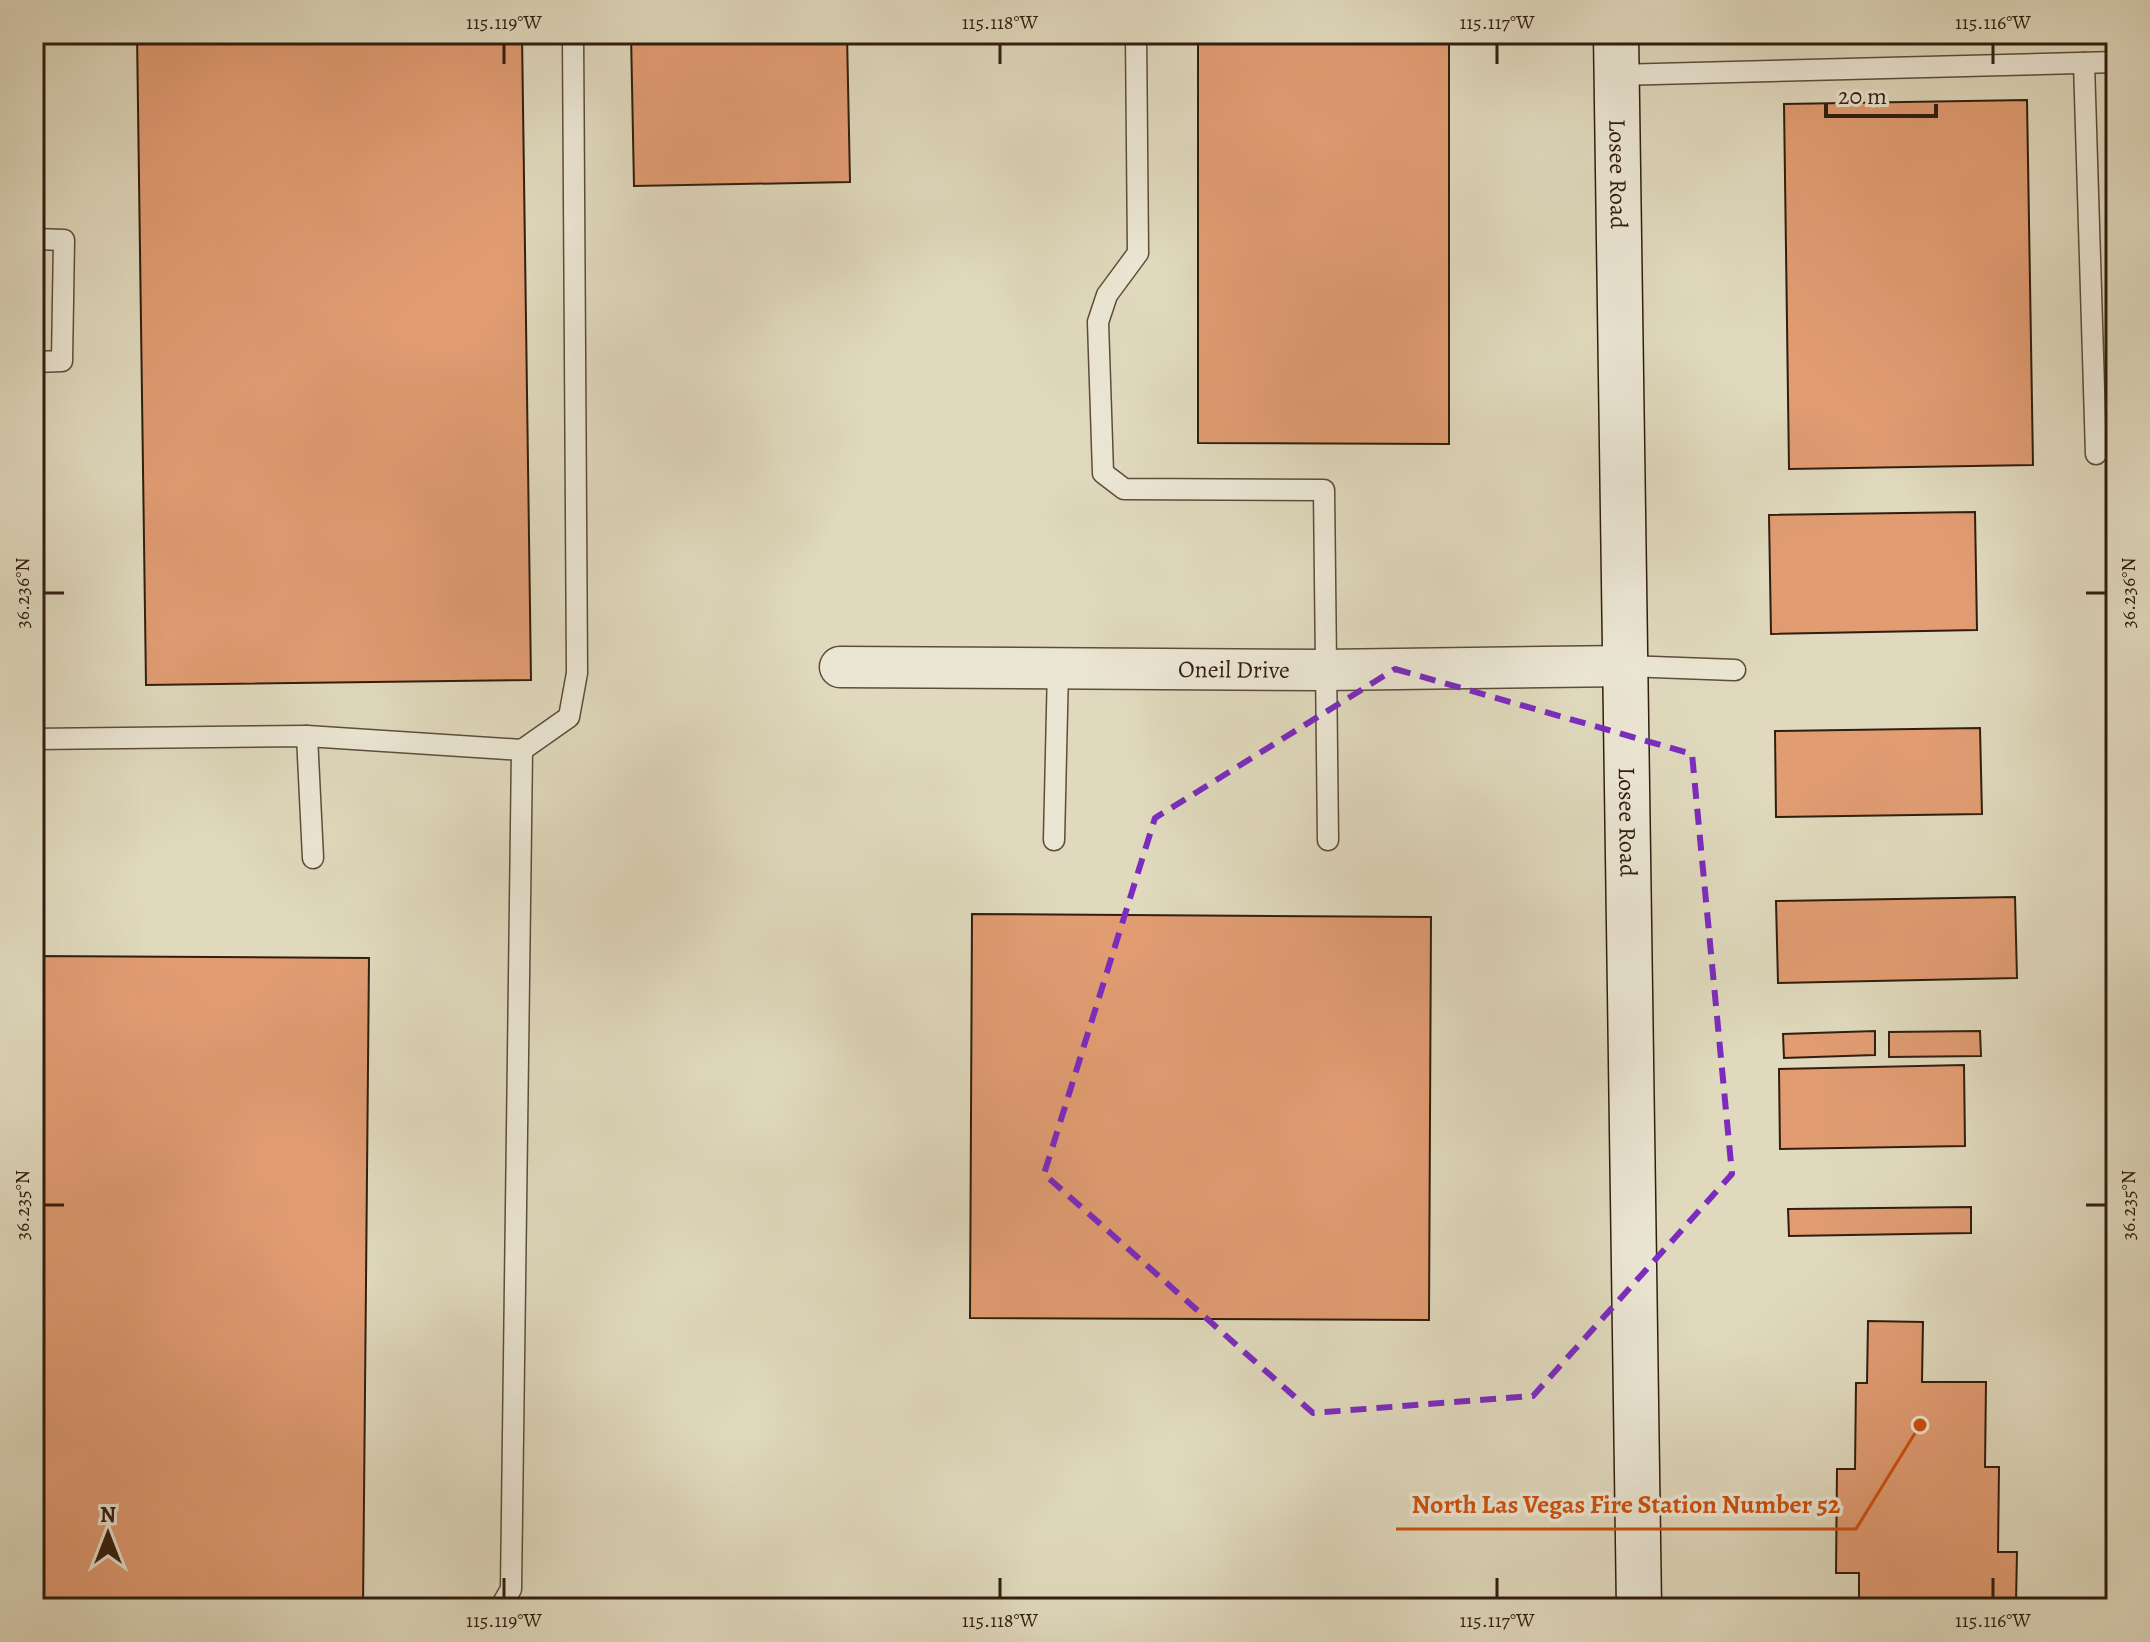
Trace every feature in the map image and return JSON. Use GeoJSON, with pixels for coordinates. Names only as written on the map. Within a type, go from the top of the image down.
{"type":"FeatureCollection","features":[{"type":"Feature","properties":{"kind":"main road","name":"Losee Road"},"geometry":{"type":"LineString","coordinates":[[1616,55],[1639,1608]]}},
{"type":"Feature","properties":{"kind":"street","name":"Oneil Drive"},"geometry":{"type":"LineString","coordinates":[[840,667],[1324,670],[1626,666]]}},
{"type":"Feature","properties":{"kind":"lane"},"geometry":{"type":"LineString","coordinates":[[34,739],[307,736],[522,750],[569,717],[577,673],[573,34]]}},
{"type":"Feature","properties":{"kind":"lane"},"geometry":{"type":"LineString","coordinates":[[1136,34],[1138,253],[1107,295],[1098,322],[1103,473],[1124,489],[1324,490],[1328,840]]}},
{"type":"Feature","properties":{"kind":"lane"},"geometry":{"type":"LineString","coordinates":[[1616,55],[2116,62]]}},
{"type":"Feature","properties":{"kind":"lane"},"geometry":{"type":"LineString","coordinates":[[2084,63],[2096,454]]}},
{"type":"Feature","properties":{"kind":"lane"},"geometry":{"type":"LineString","coordinates":[[34,239],[64,240],[62,361],[34,362]]}},
{"type":"Feature","properties":{"kind":"lane"},"geometry":{"type":"LineString","coordinates":[[1626,666],[1735,670]]}},
{"type":"Feature","properties":{"kind":"lane"},"geometry":{"type":"LineString","coordinates":[[1054,840],[1058,668]]}},
{"type":"Feature","properties":{"kind":"lane"},"geometry":{"type":"LineString","coordinates":[[307,736],[313,858]]}},
{"type":"Feature","properties":{"kind":"lane"},"geometry":{"type":"LineString","coordinates":[[500,1608],[511,1589],[522,750]]}},
{"type":"Feature","properties":{"kind":"highlighted area"},"geometry":{"type":"Polygon","coordinates":[[[1395,669],[1692,754],[1732,1174],[1533,1396],[1313,1413],[1044,1174],[1155,818],[1395,669]]]}},
{"type":"Feature","properties":{"kind":"building"},"geometry":{"type":"Polygon","coordinates":[[[137,34],[522,34],[531,680],[146,685],[137,34]]]}},
{"type":"Feature","properties":{"kind":"building"},"geometry":{"type":"Polygon","coordinates":[[[631,34],[847,34],[850,182],[634,186],[631,34]]]}},
{"type":"Feature","properties":{"kind":"building"},"geometry":{"type":"Polygon","coordinates":[[[1198,34],[1449,34],[1449,444],[1198,443],[1198,34]]]}},
{"type":"Feature","properties":{"kind":"building"},"geometry":{"type":"Polygon","coordinates":[[[2027,100],[2033,465],[1789,469],[1784,104],[2027,100]]]}},
{"type":"Feature","properties":{"kind":"building"},"geometry":{"type":"Polygon","coordinates":[[[1975,512],[1977,630],[1771,634],[1769,515],[1975,512]]]}},
{"type":"Feature","properties":{"kind":"building"},"geometry":{"type":"Polygon","coordinates":[[[1980,728],[1982,814],[1776,817],[1775,731],[1980,728]]]}},
{"type":"Feature","properties":{"kind":"building"},"geometry":{"type":"Polygon","coordinates":[[[2015,897],[2017,978],[1778,983],[1776,901],[2015,897]]]}},
{"type":"Feature","properties":{"kind":"building"},"geometry":{"type":"Polygon","coordinates":[[[972,914],[1431,917],[1429,1320],[970,1318],[972,914]]]}},
{"type":"Feature","properties":{"kind":"building"},"geometry":{"type":"Polygon","coordinates":[[[34,956],[369,958],[363,1608],[34,1608],[34,956]]]}},
{"type":"Feature","properties":{"kind":"building"},"geometry":{"type":"Polygon","coordinates":[[[1875,1031],[1875,1055],[1784,1058],[1783,1034],[1875,1031]]]}},
{"type":"Feature","properties":{"kind":"building"},"geometry":{"type":"Polygon","coordinates":[[[1980,1031],[1981,1056],[1889,1057],[1889,1032],[1980,1031]]]}},
{"type":"Feature","properties":{"kind":"building"},"geometry":{"type":"Polygon","coordinates":[[[1964,1065],[1965,1146],[1780,1149],[1779,1069],[1964,1065]]]}},
{"type":"Feature","properties":{"kind":"building"},"geometry":{"type":"Polygon","coordinates":[[[1971,1207],[1971,1233],[1789,1236],[1788,1209],[1971,1207]]]}},
{"type":"Feature","properties":{"kind":"building"},"geometry":{"type":"Polygon","coordinates":[[[1868,1321],[1923,1322],[1922,1382],[1986,1382],[1985,1467],[1999,1467],[1998,1552],[2017,1552],[2016,1603],[1859,1601],[1859,1573],[1836,1573],[1837,1469],[1855,1469],[1856,1383],[1867,1383],[1868,1321]]]}},
{"type":"Feature","properties":{"kind":"place","name":"North Las Vegas Fire Station Number 52"},"geometry":{"type":"Point","coordinates":[1920,1425]}}]}
